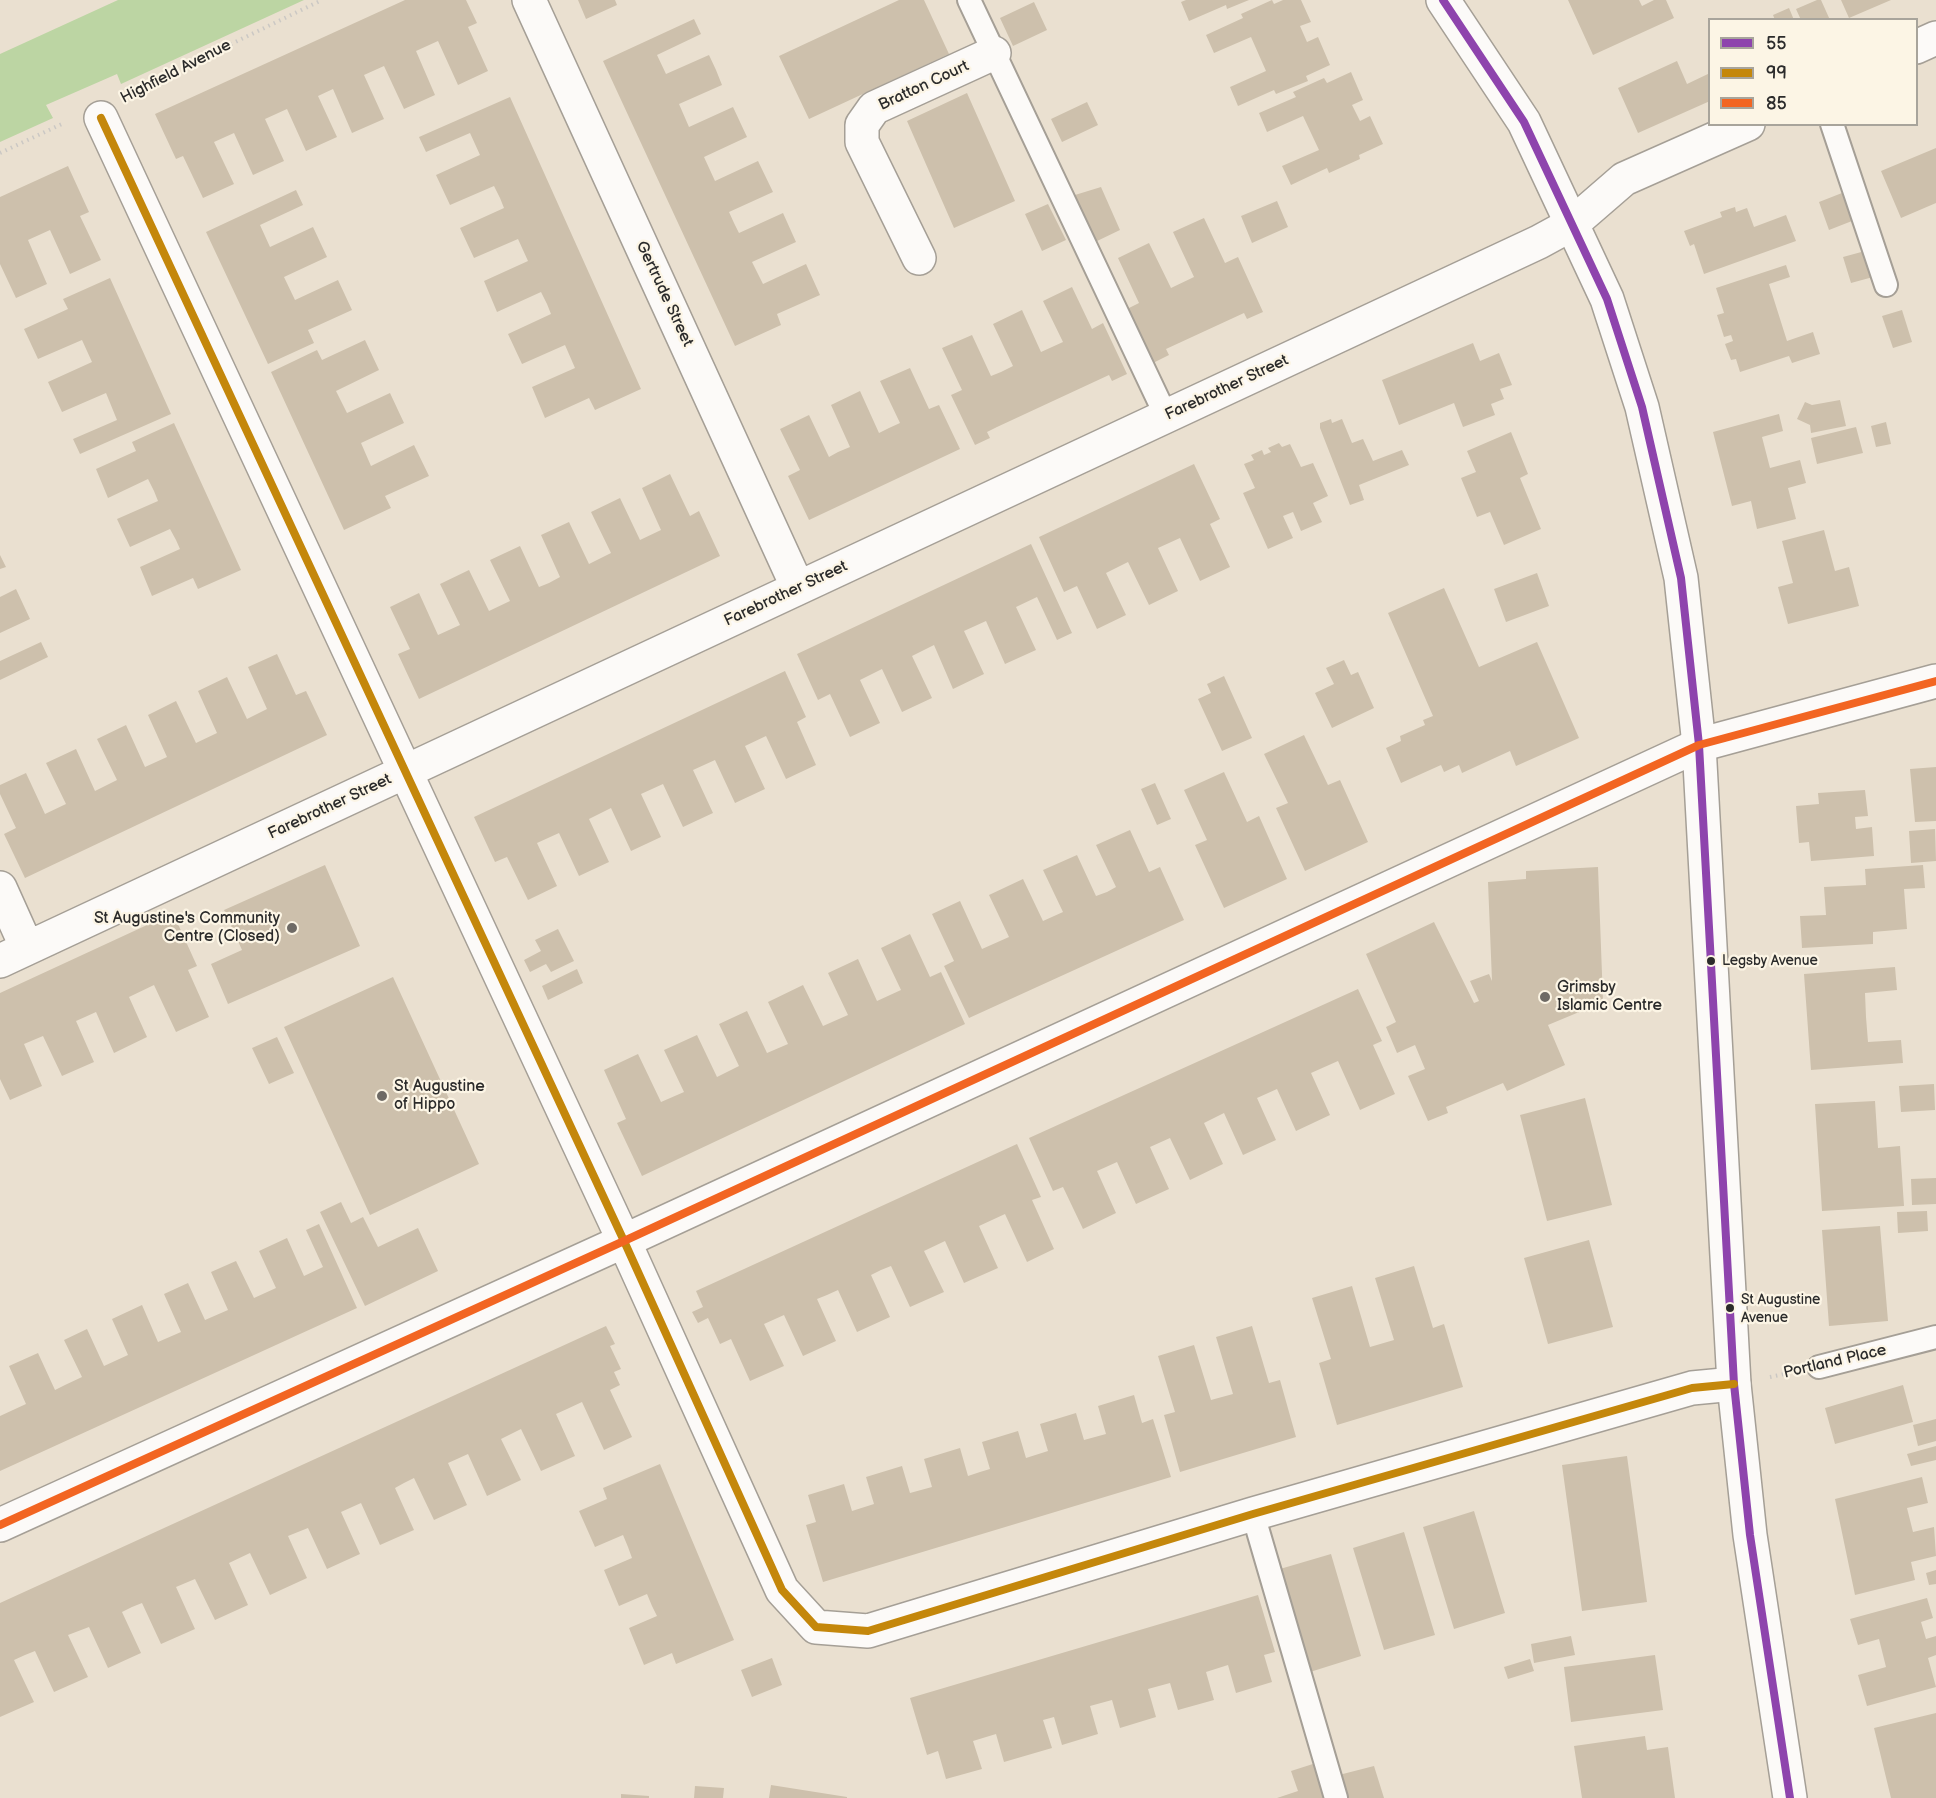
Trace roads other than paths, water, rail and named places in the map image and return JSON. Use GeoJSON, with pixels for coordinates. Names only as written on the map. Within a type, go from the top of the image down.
{"type":"FeatureCollection","features":[{"type":"Feature","properties":{"kind":"main road","name":"Gertrude Street"},"geometry":{"type":"LineString","coordinates":[[529,0],[798,588]]}},
{"type":"Feature","properties":{"kind":"main road"},"geometry":{"type":"LineString","coordinates":[[1443,0],[1524,122],[1607,299],[1642,407],[1681,578],[1699,745],[1734,1384],[1750,1535],[1790,1798]]}},
{"type":"Feature","properties":{"kind":"main road"},"geometry":{"type":"LineString","coordinates":[[1918,47],[1936,38]]}},
{"type":"Feature","properties":{"kind":"main road","name":"Bratton Court"},"geometry":{"type":"LineString","coordinates":[[919,258],[862,142],[862,125],[874,108],[994,53]]}},
{"type":"Feature","properties":{"kind":"main road"},"geometry":{"type":"LineString","coordinates":[[101,118],[624,1241],[782,1590],[816,1627],[868,1631],[1253,1514],[1692,1388],[1734,1384]]}},
{"type":"Feature","properties":{"kind":"main road","name":"Farebrother Street"},"geometry":{"type":"LineString","coordinates":[[14,955],[1572,225],[1624,179],[1743,126]]}},
{"type":"Feature","properties":{"kind":"main road"},"geometry":{"type":"LineString","coordinates":[[0,1525],[624,1241],[1699,745],[1936,681]]}},
{"type":"Feature","properties":{"kind":"main road"},"geometry":{"type":"LineString","coordinates":[[0,888],[14,955]]}},
{"type":"Feature","properties":{"kind":"lane"},"geometry":{"type":"LineString","coordinates":[[969,0],[1166,416]]}},
{"type":"Feature","properties":{"kind":"lane"},"geometry":{"type":"LineString","coordinates":[[1833,126],[1886,285]]}},
{"type":"Feature","properties":{"kind":"lane","name":"Portland Place"},"geometry":{"type":"LineString","coordinates":[[1819,1367],[1936,1337]]}},
{"type":"Feature","properties":{"kind":"lane"},"geometry":{"type":"LineString","coordinates":[[1253,1514],[1336,1798]]}},
{"type":"Feature","properties":{"kind":"place","name":"St Augustine's Community Centre (Closed)"},"geometry":{"type":"Point","coordinates":[292,928]}},
{"type":"Feature","properties":{"kind":"place","name":"Legsby Avenue"},"geometry":{"type":"Point","coordinates":[1711,961]}},
{"type":"Feature","properties":{"kind":"place","name":"Grimsby Islamic Centre"},"geometry":{"type":"Point","coordinates":[1545,997]}},
{"type":"Feature","properties":{"kind":"place","name":"St Augustine of Hippo"},"geometry":{"type":"Point","coordinates":[382,1096]}},
{"type":"Feature","properties":{"kind":"place","name":"St Augustine Avenue"},"geometry":{"type":"Point","coordinates":[1730,1308]}}]}
